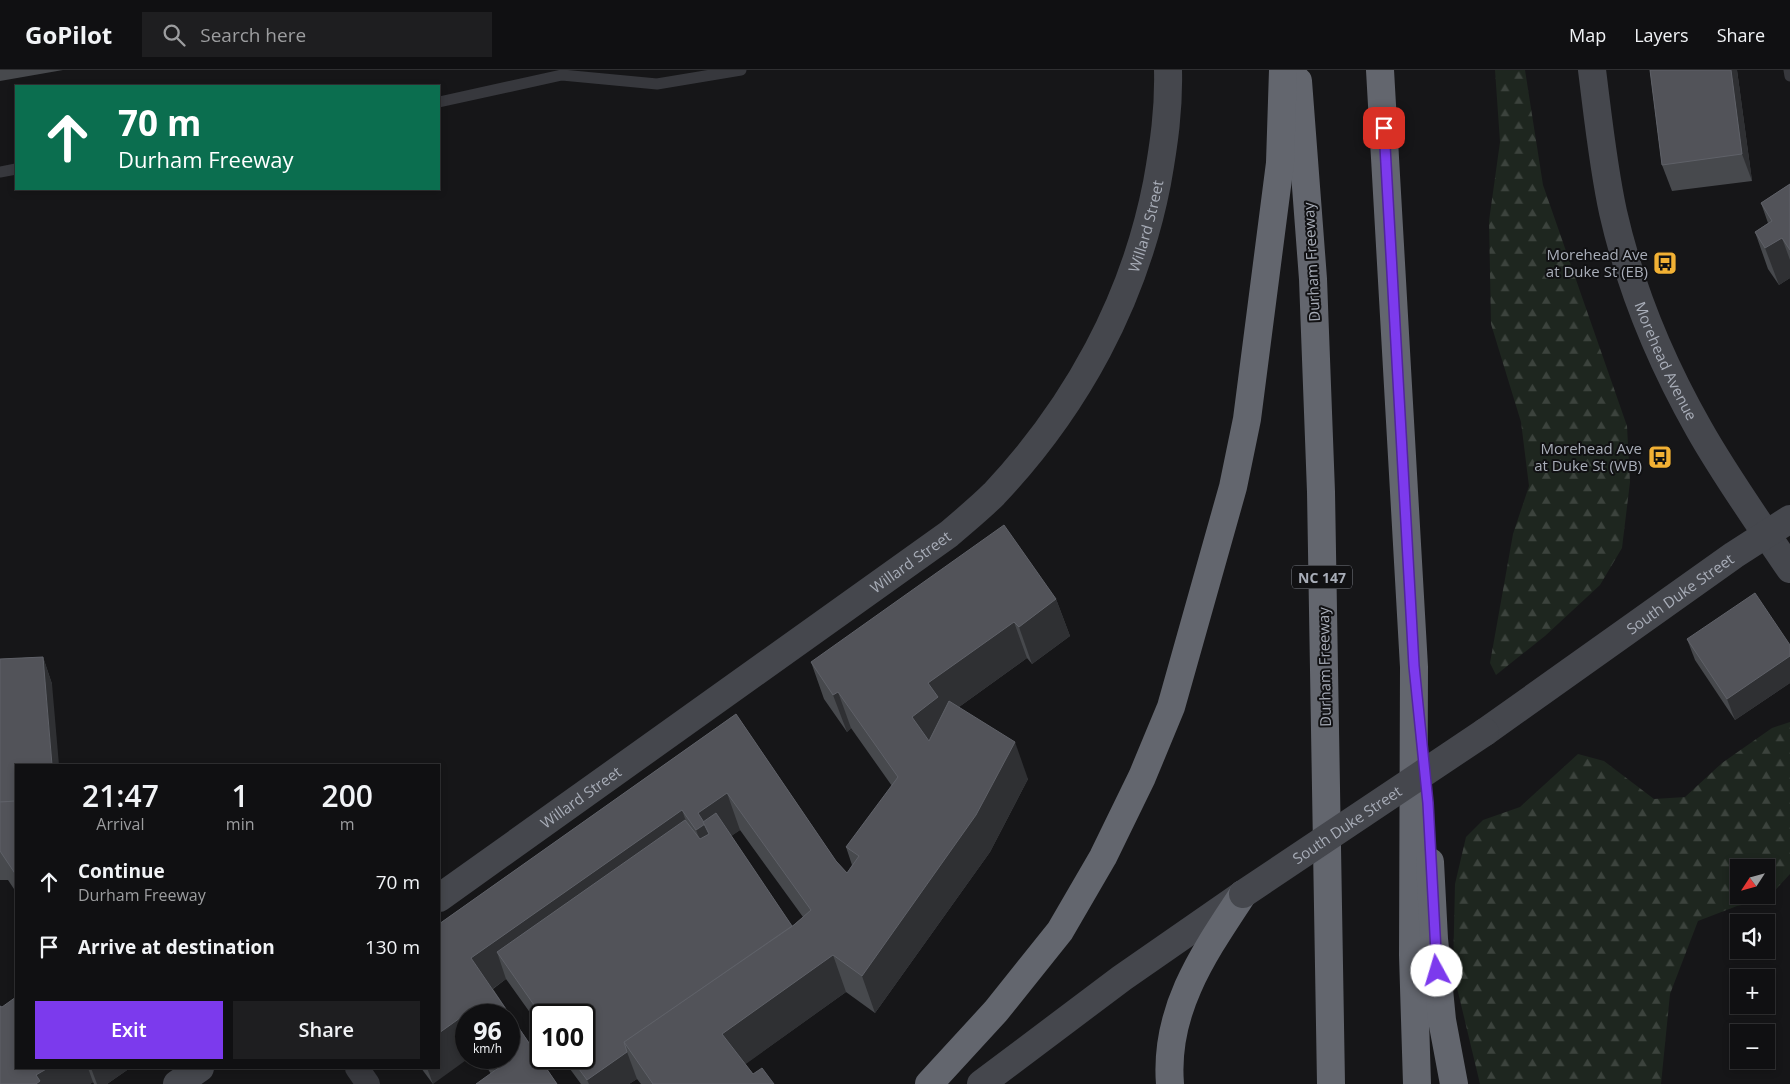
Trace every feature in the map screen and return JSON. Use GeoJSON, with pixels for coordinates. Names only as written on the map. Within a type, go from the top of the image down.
{"type":"FeatureCollection","features":[{"type":"Feature","properties":{"kind":"highway"},"geometry":{"type":"LineString","coordinates":[[929,1084],[1009,996],[1060,931],[1103,857],[1142,777],[1171,708],[1233,487],[1247,418],[1280,164],[1283,70]]}},
{"type":"Feature","properties":{"kind":"highway","name":"Durham Freeway"},"geometry":{"type":"LineString","coordinates":[[1296,70],[1313,279],[1321,492],[1331,1084]]}},
{"type":"Feature","properties":{"kind":"highway"},"geometry":{"type":"LineString","coordinates":[[1380,70],[1414,666],[1428,803],[1434,938],[1442,1020],[1454,1084]]}},
{"type":"Feature","properties":{"kind":"highway"},"geometry":{"type":"LineString","coordinates":[[1414,666],[1413,955],[1417,1084]]}},
{"type":"Feature","properties":{"kind":"highway"},"geometry":{"type":"LineString","coordinates":[[1170,1084],[1168,1064],[1173,1027],[1187,987],[1202,956],[1243,894]]}},
{"type":"Feature","properties":{"kind":"street","name":"Willard Street"},"geometry":{"type":"LineString","coordinates":[[440,897],[949,534],[992,495],[1026,458],[1083,380],[1132,276],[1150,218],[1161,159],[1169,104],[1168,70]]}},
{"type":"Feature","properties":{"kind":"street","name":"Morehead Avenue"},"geometry":{"type":"LineString","coordinates":[[1592,70],[1613,211],[1630,272],[1647,318],[1669,371],[1699,430],[1790,568]]}},
{"type":"Feature","properties":{"kind":"street","name":"South Duke Street"},"geometry":{"type":"LineString","coordinates":[[981,1084],[1122,978],[1243,894],[1485,732],[1790,519]]}},
{"type":"Feature","properties":{"kind":"street"},"geometry":{"type":"LineString","coordinates":[[177,1084],[199,1069]]}},
{"type":"Feature","properties":{"kind":"street"},"geometry":{"type":"LineString","coordinates":[[358,1069],[368,1084]]}},
{"type":"Feature","properties":{"kind":"lane"},"geometry":{"type":"LineString","coordinates":[[440,102],[562,75],[657,84],[741,70]]}},
{"type":"Feature","properties":{"kind":"lane"},"geometry":{"type":"LineString","coordinates":[[1789,70],[1790,76]]}},
{"type":"Feature","properties":{"kind":"lane"},"geometry":{"type":"LineString","coordinates":[[0,172],[15,169]]}},
{"type":"Feature","properties":{"kind":"green space"},"geometry":{"type":"Polygon","coordinates":[[[1495,70],[1525,70],[1543,185],[1627,426],[1630,482],[1622,548],[1600,585],[1545,636],[1496,675],[1490,663],[1513,534],[1529,486],[1521,422],[1491,324],[1489,221],[1500,142],[1495,70]]]}},
{"type":"Feature","properties":{"kind":"green space"},"geometry":{"type":"Polygon","coordinates":[[[1790,722],[1790,874],[1775,890],[1775,859],[1730,859],[1730,904],[1747,904],[1698,921],[1670,994],[1661,1084],[1480,1084],[1453,971],[1455,884],[1466,837],[1483,820],[1520,807],[1578,754],[1604,761],[1654,799],[1685,797],[1722,763],[1772,728],[1790,722]]]}},
{"type":"Feature","properties":{"kind":"building"},"geometry":{"type":"Polygon","coordinates":[[[1650,70],[1731,70],[1742,154],[1662,165],[1650,70]]]}},
{"type":"Feature","properties":{"kind":"building"},"geometry":{"type":"Polygon","coordinates":[[[1790,184],[1790,250],[1782,238],[1765,248],[1755,232],[1772,221],[1761,203],[1790,184]]]}},
{"type":"Feature","properties":{"kind":"building"},"geometry":{"type":"Polygon","coordinates":[[[1004,525],[1056,599],[1019,627],[1014,622],[928,683],[938,697],[912,717],[929,741],[949,701],[1015,742],[976,815],[862,976],[833,955],[722,1034],[753,1074],[762,1068],[774,1084],[653,1084],[624,1042],[794,925],[811,910],[727,793],[698,813],[705,824],[696,830],[682,810],[471,958],[502,1004],[455,1004],[455,1022],[440,1032],[440,923],[736,714],[836,861],[847,873],[859,856],[846,847],[898,777],[838,692],[833,695],[811,662],[1004,525]]]}},
{"type":"Feature","properties":{"kind":"building"},"geometry":{"type":"Polygon","coordinates":[[[1755,593],[1790,645],[1790,656],[1727,699],[1687,639],[1755,593]]]}},
{"type":"Feature","properties":{"kind":"building"},"geometry":{"type":"Polygon","coordinates":[[[43,657],[52,764],[15,764],[15,801],[0,802],[0,659],[43,657]]]}},
{"type":"Feature","properties":{"kind":"building"},"geometry":{"type":"Polygon","coordinates":[[[15,801],[15,874],[0,851],[0,802],[15,801]]]}},
{"type":"Feature","properties":{"kind":"building"},"geometry":{"type":"Polygon","coordinates":[[[716,813],[792,926],[624,1042],[627,1052],[587,1080],[579,1069],[595,1069],[595,1004],[533,1004],[497,952],[685,820],[700,839],[709,834],[703,822],[716,813]]]}},
{"type":"Feature","properties":{"kind":"building"},"geometry":{"type":"Polygon","coordinates":[[[15,998],[15,1069],[46,1069],[36,1075],[40,1081],[36,1084],[0,1084],[0,1006],[2,1007],[15,998]]]}},
{"type":"Feature","properties":{"kind":"building"},"geometry":{"type":"Polygon","coordinates":[[[520,1030],[530,1044],[530,1069],[547,1069],[557,1084],[476,1084],[497,1069],[520,1069],[520,1030]]]}},
{"type":"Feature","properties":{"kind":"place","name":"Morehead Ave at Duke St (EB)"},"geometry":{"type":"Point","coordinates":[1665,263]}},
{"type":"Feature","properties":{"kind":"place","name":"Morehead Ave at Duke St (WB)"},"geometry":{"type":"Point","coordinates":[1660,457]}},
{"type":"Feature","properties":{"kind":"route"},"geometry":{"type":"LineString","coordinates":[[1384,128],[1414,666],[1428,803],[1437,971]]}}]}
